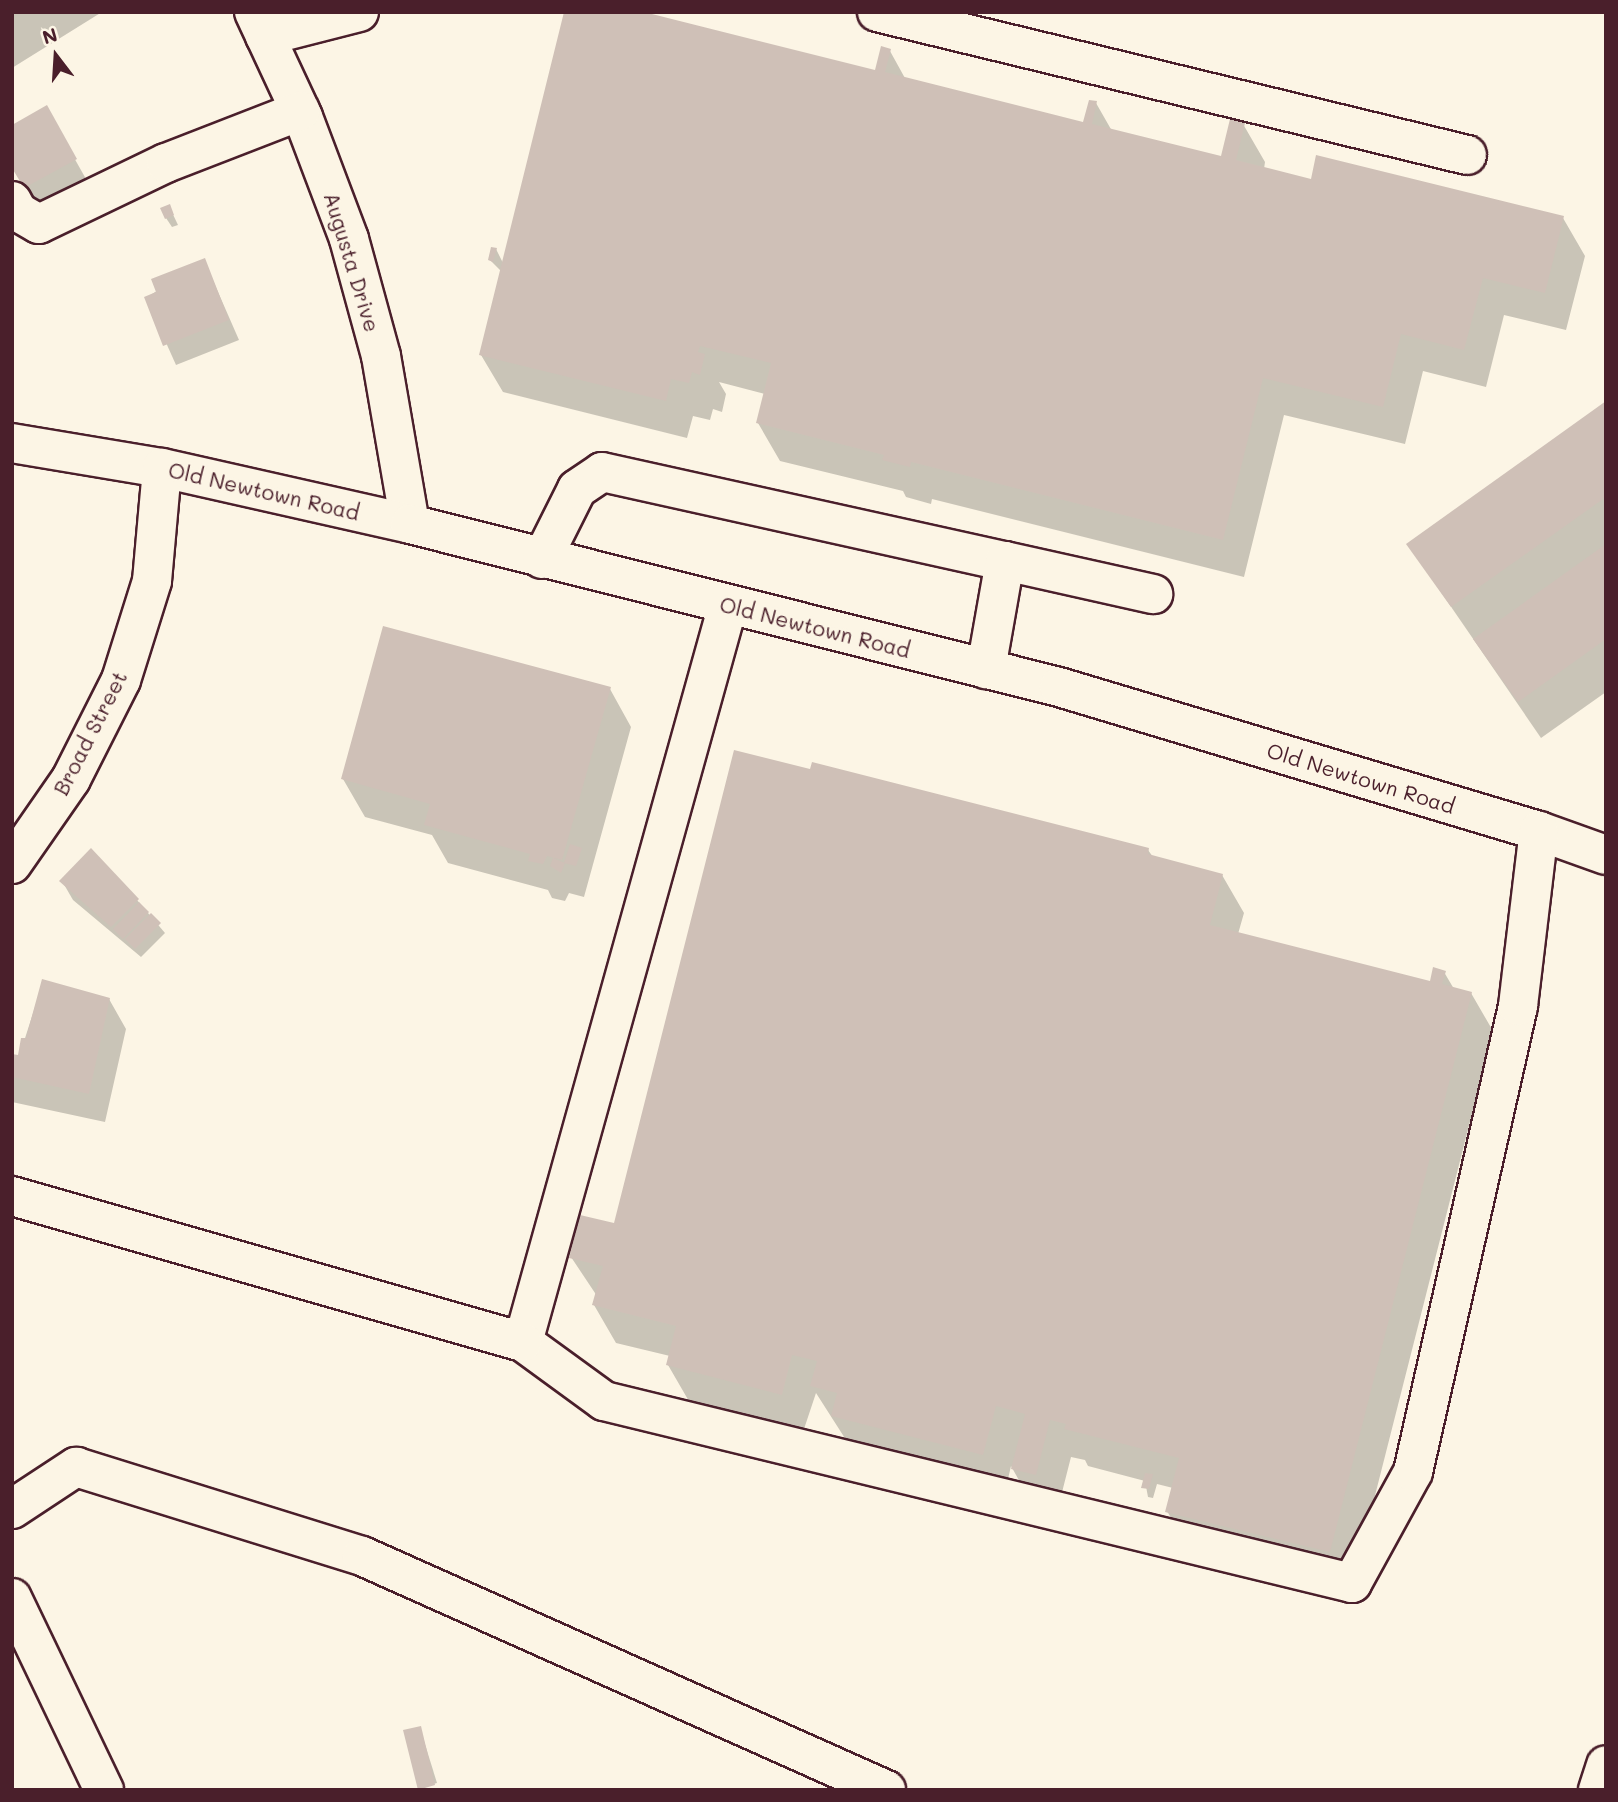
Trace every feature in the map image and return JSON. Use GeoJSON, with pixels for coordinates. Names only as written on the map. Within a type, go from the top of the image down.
{"type":"FeatureCollection","features":[{"type":"Feature","properties":{"kind":"street"},"geometry":{"type":"LineString","coordinates":[[263,21],[359,12]]}},
{"type":"Feature","properties":{"kind":"street"},"geometry":{"type":"LineString","coordinates":[[877,12],[1467,155]]}},
{"type":"Feature","properties":{"kind":"street","name":"Augusta Drive"},"geometry":{"type":"LineString","coordinates":[[263,21],[349,239],[377,343],[410,524]]}},
{"type":"Feature","properties":{"kind":"street"},"geometry":{"type":"LineString","coordinates":[[12,201],[18,212],[39,224],[166,163],[300,111]]}},
{"type":"Feature","properties":{"kind":"street","name":"Old Newtown Road"},"geometry":{"type":"LineString","coordinates":[[12,443],[162,468],[410,524],[986,669],[1539,831],[1606,855]]}},
{"type":"Feature","properties":{"kind":"street","name":"Broad Street"},"geometry":{"type":"LineString","coordinates":[[12,864],[71,779],[121,680],[152,581],[162,468]]}},
{"type":"Feature","properties":{"kind":"street"},"geometry":{"type":"LineString","coordinates":[[542,559],[577,489],[602,472],[1153,594]]}},
{"type":"Feature","properties":{"kind":"street"},"geometry":{"type":"LineString","coordinates":[[986,669],[1005,561]]}},
{"type":"Feature","properties":{"kind":"street"},"geometry":{"type":"LineString","coordinates":[[523,1342],[729,605]]}},
{"type":"Feature","properties":{"kind":"street"},"geometry":{"type":"LineString","coordinates":[[12,1196],[523,1342],[604,1401],[1352,1583],[1413,1472],[1518,1006],[1539,831]]}},
{"type":"Feature","properties":{"kind":"street"},"geometry":{"type":"LineString","coordinates":[[12,1510],[76,1467],[349,1552],[886,1790]]}},
{"type":"Feature","properties":{"kind":"street"},"geometry":{"type":"LineString","coordinates":[[12,1598],[104,1790]]}},
{"type":"Feature","properties":{"kind":"street"},"geometry":{"type":"LineString","coordinates":[[1598,1790],[1606,1765]]}},
{"type":"Feature","properties":{"kind":"building"},"geometry":{"type":"Polygon","coordinates":[[[564,12],[644,12],[875,70],[881,46],[891,49],[885,72],[1083,122],[1089,100],[1097,101],[1092,124],[1221,156],[1230,119],[1245,123],[1236,160],[1311,179],[1316,155],[1564,216],[1545,293],[1483,278],[1464,350],[1401,334],[1383,407],[1263,378],[1223,540],[911,462],[910,467],[882,460],[884,455],[756,423],[771,363],[700,346],[698,352],[705,354],[700,375],[692,372],[689,383],[671,379],[666,401],[479,355],[564,12]]]}},
{"type":"Feature","properties":{"kind":"building"},"geometry":{"type":"Polygon","coordinates":[[[47,105],[77,159],[24,188],[12,168],[12,125],[47,105]]]}},
{"type":"Feature","properties":{"kind":"building"},"geometry":{"type":"Polygon","coordinates":[[[170,204],[174,215],[165,219],[160,208],[170,204]]]}},
{"type":"Feature","properties":{"kind":"building"},"geometry":{"type":"Polygon","coordinates":[[[491,247],[497,248],[493,262],[488,260],[491,247]]]}},
{"type":"Feature","properties":{"kind":"building"},"geometry":{"type":"Polygon","coordinates":[[[205,258],[229,320],[163,346],[144,297],[156,292],[151,279],[205,258]]]}},
{"type":"Feature","properties":{"kind":"building"},"geometry":{"type":"Polygon","coordinates":[[[1606,401],[1606,497],[1451,607],[1406,544],[1606,401]]]}},
{"type":"Feature","properties":{"kind":"building"},"geometry":{"type":"Polygon","coordinates":[[[1606,544],[1606,639],[1518,702],[1473,639],[1606,544]]]}},
{"type":"Feature","properties":{"kind":"building"},"geometry":{"type":"Polygon","coordinates":[[[383,626],[611,687],[562,860],[547,856],[543,864],[528,861],[530,854],[424,825],[430,804],[341,779],[383,626]]]}},
{"type":"Feature","properties":{"kind":"building"},"geometry":{"type":"Polygon","coordinates":[[[734,750],[810,769],[812,762],[1149,848],[1148,854],[1223,874],[1210,925],[1430,981],[1433,967],[1446,971],[1442,984],[1472,992],[1330,1552],[1165,1512],[1179,1458],[1064,1429],[1066,1424],[1050,1420],[1036,1475],[1011,1469],[1025,1414],[996,1406],[983,1455],[831,1416],[837,1393],[810,1386],[817,1361],[792,1355],[782,1395],[666,1365],[676,1326],[592,1305],[603,1266],[569,1258],[580,1215],[614,1223],[734,750]]]}},
{"type":"Feature","properties":{"kind":"building"},"geometry":{"type":"Polygon","coordinates":[[[570,844],[582,848],[576,866],[564,863],[570,844]]]}},
{"type":"Feature","properties":{"kind":"building"},"geometry":{"type":"Polygon","coordinates":[[[91,848],[139,899],[111,927],[59,881],[91,848]]]}},
{"type":"Feature","properties":{"kind":"building"},"geometry":{"type":"Polygon","coordinates":[[[553,858],[565,863],[561,873],[550,866],[553,858]]]}},
{"type":"Feature","properties":{"kind":"building"},"geometry":{"type":"Polygon","coordinates":[[[139,902],[149,912],[123,939],[113,929],[139,902]]]}},
{"type":"Feature","properties":{"kind":"building"},"geometry":{"type":"Polygon","coordinates":[[[151,913],[161,923],[135,949],[125,939],[151,913]]]}},
{"type":"Feature","properties":{"kind":"building"},"geometry":{"type":"Polygon","coordinates":[[[42,979],[110,998],[89,1094],[12,1077],[12,1054],[18,1055],[21,1038],[26,1038],[42,979]]]}},
{"type":"Feature","properties":{"kind":"building"},"geometry":{"type":"Polygon","coordinates":[[[1145,1473],[1153,1474],[1149,1489],[1141,1488],[1145,1473]]]}},
{"type":"Feature","properties":{"kind":"building"},"geometry":{"type":"Polygon","coordinates":[[[421,1726],[435,1785],[418,1790],[403,1730],[421,1726]]]}}]}
